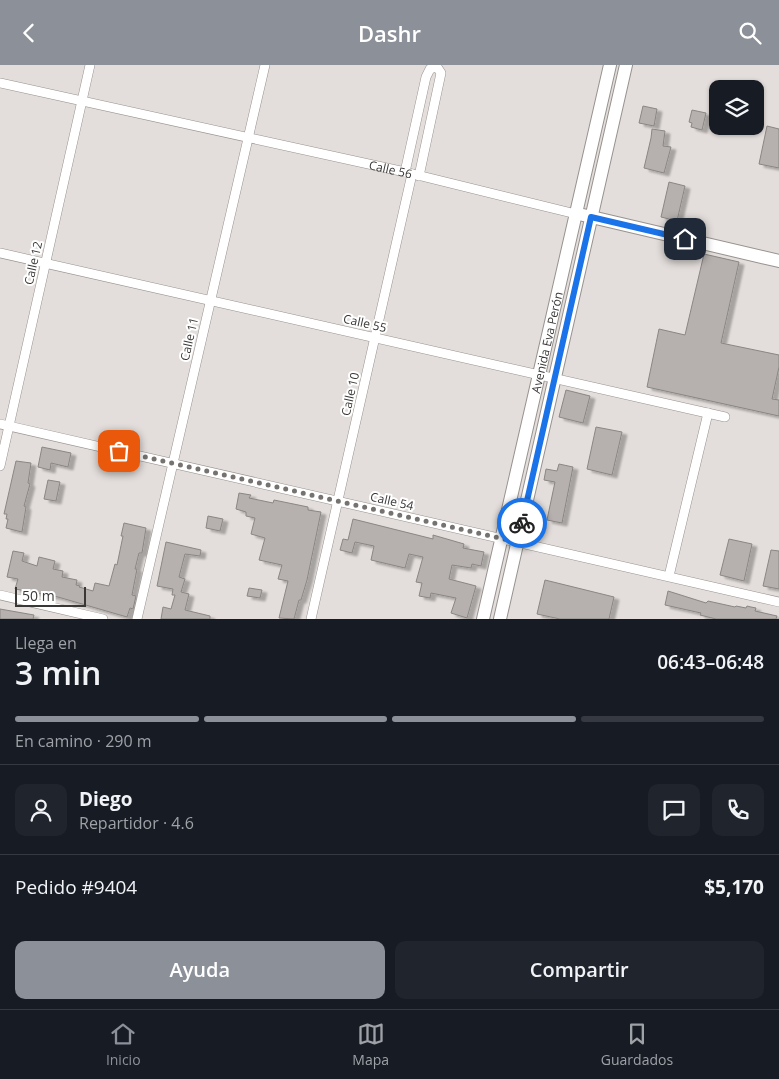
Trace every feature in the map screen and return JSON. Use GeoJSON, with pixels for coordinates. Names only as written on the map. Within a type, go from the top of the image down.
{"type":"FeatureCollection","features":[{"type":"Feature","properties":{"kind":"main road","name":"Avenida Eva Perón"},"geometry":{"type":"LineString","coordinates":[[484,619],[610,65]]}},
{"type":"Feature","properties":{"kind":"main road","name":"Avenida Eva Perón"},"geometry":{"type":"LineString","coordinates":[[500,619],[626,65]]}},
{"type":"Feature","properties":{"kind":"main road","name":"Calle 56"},"geometry":{"type":"LineString","coordinates":[[576,214],[779,261]]}},
{"type":"Feature","properties":{"kind":"street","name":"Calle 12"},"geometry":{"type":"LineString","coordinates":[[0,467],[4,425],[46,263],[90,65]]}},
{"type":"Feature","properties":{"kind":"street","name":"Calle 11"},"geometry":{"type":"LineString","coordinates":[[137,619],[265,65]]}},
{"type":"Feature","properties":{"kind":"street","name":"Calle 10"},"geometry":{"type":"LineString","coordinates":[[311,619],[412,174],[441,73],[437,67],[430,69],[426,77],[412,174]]}},
{"type":"Feature","properties":{"kind":"street","name":"Calle 56"},"geometry":{"type":"LineString","coordinates":[[0,83],[412,174],[576,214]]}},
{"type":"Feature","properties":{"kind":"street","name":"Calle 55"},"geometry":{"type":"LineString","coordinates":[[0,253],[725,417]]}},
{"type":"Feature","properties":{"kind":"street"},"geometry":{"type":"LineString","coordinates":[[669,577],[708,413]]}},
{"type":"Feature","properties":{"kind":"street","name":"Calle 54"},"geometry":{"type":"LineString","coordinates":[[4,425],[779,602]]}},
{"type":"Feature","properties":{"kind":"street"},"geometry":{"type":"LineString","coordinates":[[0,595],[104,619]]}},
{"type":"Feature","properties":{"kind":"building"},"geometry":{"type":"Polygon","coordinates":[[[643,106],[657,109],[654,126],[639,123],[643,106]]]}},
{"type":"Feature","properties":{"kind":"building"},"geometry":{"type":"Polygon","coordinates":[[[692,110],[706,113],[702,130],[691,127],[692,123],[689,122],[692,110]]]}},
{"type":"Feature","properties":{"kind":"building"},"geometry":{"type":"Polygon","coordinates":[[[767,126],[779,129],[779,168],[759,164],[767,126]]]}},
{"type":"Feature","properties":{"kind":"building"},"geometry":{"type":"Polygon","coordinates":[[[652,129],[665,131],[663,146],[671,147],[664,173],[644,168],[652,129]]]}},
{"type":"Feature","properties":{"kind":"building"},"geometry":{"type":"Polygon","coordinates":[[[669,182],[685,186],[677,221],[661,217],[669,182]]]}},
{"type":"Feature","properties":{"kind":"building"},"geometry":{"type":"Polygon","coordinates":[[[704,254],[739,262],[721,343],[779,355],[779,367],[772,399],[779,400],[779,416],[647,387],[659,329],[685,335],[704,254]]]}},
{"type":"Feature","properties":{"kind":"building"},"geometry":{"type":"Polygon","coordinates":[[[566,390],[590,396],[583,423],[559,417],[566,390]]]}},
{"type":"Feature","properties":{"kind":"building"},"geometry":{"type":"Polygon","coordinates":[[[596,427],[622,432],[612,475],[587,469],[596,427]]]}},
{"type":"Feature","properties":{"kind":"building"},"geometry":{"type":"Polygon","coordinates":[[[42,447],[71,453],[68,467],[51,463],[50,470],[38,467],[42,447]]]}},
{"type":"Feature","properties":{"kind":"building"},"geometry":{"type":"Polygon","coordinates":[[[16,461],[31,463],[28,483],[30,484],[24,506],[26,507],[22,532],[6,528],[8,519],[6,519],[7,514],[4,514],[16,461]]]}},
{"type":"Feature","properties":{"kind":"building"},"geometry":{"type":"Polygon","coordinates":[[[559,464],[573,467],[562,523],[547,520],[555,482],[544,480],[546,469],[557,471],[559,464]]]}},
{"type":"Feature","properties":{"kind":"building"},"geometry":{"type":"Polygon","coordinates":[[[48,480],[60,482],[56,501],[44,499],[48,480]]]}},
{"type":"Feature","properties":{"kind":"building"},"geometry":{"type":"Polygon","coordinates":[[[239,493],[251,495],[249,498],[273,503],[274,500],[308,507],[308,510],[321,512],[307,580],[294,619],[279,618],[288,581],[278,579],[282,565],[259,560],[265,538],[251,534],[255,518],[246,516],[246,512],[236,509],[239,493]]]}},
{"type":"Feature","properties":{"kind":"building"},"geometry":{"type":"Polygon","coordinates":[[[208,516],[223,519],[220,531],[206,528],[208,516]]]}},
{"type":"Feature","properties":{"kind":"building"},"geometry":{"type":"Polygon","coordinates":[[[353,519],[433,539],[433,535],[464,544],[463,548],[484,552],[481,566],[472,564],[471,568],[452,565],[449,579],[476,586],[467,618],[451,613],[456,598],[431,593],[430,598],[419,596],[422,583],[416,582],[423,557],[409,554],[405,568],[371,560],[374,546],[355,542],[352,553],[340,550],[343,539],[348,540],[353,519]]]}},
{"type":"Feature","properties":{"kind":"building"},"geometry":{"type":"Polygon","coordinates":[[[124,523],[146,528],[142,553],[139,553],[135,569],[137,569],[132,595],[136,596],[133,609],[130,608],[127,617],[58,597],[15,589],[18,579],[7,577],[13,551],[24,553],[22,561],[37,566],[39,557],[55,561],[53,569],[63,571],[62,577],[77,580],[76,585],[79,587],[93,591],[95,583],[109,586],[115,564],[117,565],[124,523]]]}},
{"type":"Feature","properties":{"kind":"building"},"geometry":{"type":"Polygon","coordinates":[[[729,539],[752,544],[744,581],[720,575],[729,539]]]}},
{"type":"Feature","properties":{"kind":"building"},"geometry":{"type":"Polygon","coordinates":[[[166,542],[201,550],[200,556],[185,554],[179,577],[185,579],[181,592],[189,594],[185,610],[210,616],[210,619],[161,619],[163,607],[171,609],[175,595],[172,595],[173,589],[157,586],[166,542]]]}},
{"type":"Feature","properties":{"kind":"building"},"geometry":{"type":"Polygon","coordinates":[[[771,550],[779,551],[779,589],[763,586],[771,550]]]}},
{"type":"Feature","properties":{"kind":"building"},"geometry":{"type":"Polygon","coordinates":[[[545,580],[614,597],[609,619],[560,619],[537,614],[545,580]]]}},
{"type":"Feature","properties":{"kind":"building"},"geometry":{"type":"Polygon","coordinates":[[[249,588],[262,590],[260,598],[247,596],[249,588]]]}},
{"type":"Feature","properties":{"kind":"building"},"geometry":{"type":"Polygon","coordinates":[[[668,591],[706,603],[708,601],[735,607],[746,608],[747,606],[756,608],[755,611],[777,616],[776,619],[716,619],[700,615],[701,613],[665,605],[668,591]]]}},
{"type":"Feature","properties":{"kind":"building"},"geometry":{"type":"Polygon","coordinates":[[[0,609],[34,615],[33,619],[0,619],[0,609]]]}},
{"type":"Feature","properties":{"kind":"way so far"},"geometry":{"type":"LineString","coordinates":[[119,451],[517,542],[522,523]]}},
{"type":"Feature","properties":{"kind":"route"},"geometry":{"type":"LineString","coordinates":[[522,523],[591,217],[685,239]]}}]}
